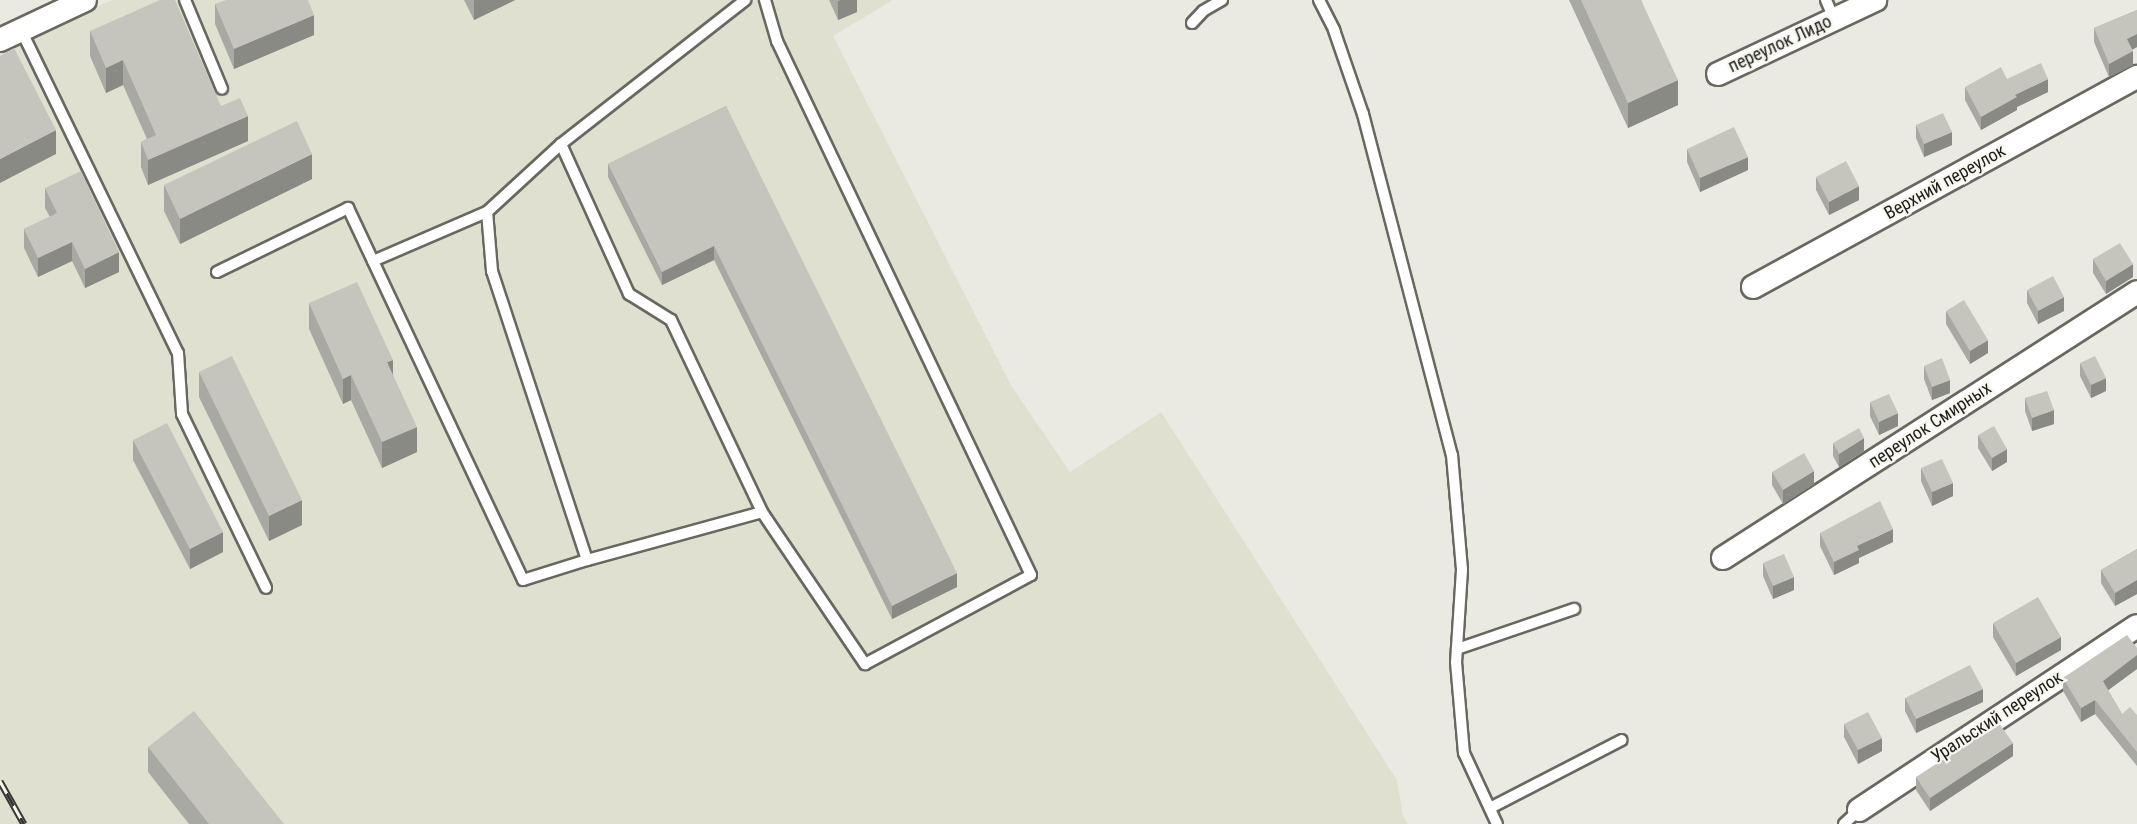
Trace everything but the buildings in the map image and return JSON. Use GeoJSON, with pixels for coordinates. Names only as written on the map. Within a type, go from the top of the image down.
{"type":"FeatureCollection","features":[{"type":"Feature","properties":{"kind":"street"},"geometry":{"type":"LineString","coordinates":[[0,40],[85,0]]}},
{"type":"Feature","properties":{"kind":"street","name":"переулок Лидо"},"geometry":{"type":"LineString","coordinates":[[1718,74],[1830,10],[1875,0]]}},
{"type":"Feature","properties":{"kind":"street","name":"Верхний переулок"},"geometry":{"type":"LineString","coordinates":[[1753,287],[2137,77]]}},
{"type":"Feature","properties":{"kind":"street","name":"переулок Смирных"},"geometry":{"type":"LineString","coordinates":[[1723,558],[2137,292]]}},
{"type":"Feature","properties":{"kind":"street","name":"Уральский переулок"},"geometry":{"type":"LineString","coordinates":[[1852,817],[2137,626]]}},
{"type":"Feature","properties":{"kind":"lane"},"geometry":{"type":"LineString","coordinates":[[185,0],[222,89]]}},
{"type":"Feature","properties":{"kind":"lane"},"geometry":{"type":"LineString","coordinates":[[373,261],[487,212],[561,144],[745,0]]}},
{"type":"Feature","properties":{"kind":"lane"},"geometry":{"type":"LineString","coordinates":[[561,144],[629,294],[671,320],[762,512],[865,664],[1031,575],[777,41],[765,0]]}},
{"type":"Feature","properties":{"kind":"lane"},"geometry":{"type":"LineString","coordinates":[[1192,23],[1203,11],[1222,0]]}},
{"type":"Feature","properties":{"kind":"lane"},"geometry":{"type":"LineString","coordinates":[[1319,0],[1334,30],[1363,114],[1452,455],[1462,570],[1457,649],[1464,753],[1497,824]]}},
{"type":"Feature","properties":{"kind":"lane"},"geometry":{"type":"LineString","coordinates":[[21,30],[178,353],[182,414],[266,588]]}},
{"type":"Feature","properties":{"kind":"lane"},"geometry":{"type":"LineString","coordinates":[[217,272],[348,208],[523,580],[762,512]]}},
{"type":"Feature","properties":{"kind":"lane"},"geometry":{"type":"LineString","coordinates":[[487,212],[492,271],[587,561]]}},
{"type":"Feature","properties":{"kind":"lane"},"geometry":{"type":"LineString","coordinates":[[1457,649],[1574,609]]}},
{"type":"Feature","properties":{"kind":"lane"},"geometry":{"type":"LineString","coordinates":[[1490,808],[1622,740]]}},
{"type":"Feature","properties":{"kind":"shaded area"},"geometry":{"type":"Polygon","coordinates":[[[112,0],[893,0],[833,36],[1012,387],[1070,472],[1161,412],[1397,780],[1403,816],[1408,824],[0,824],[0,50],[112,0]]]}},
{"type":"Feature","properties":{"kind":"railway"},"geometry":{"type":"LineString","coordinates":[[0,781],[24,824]]}}]}
